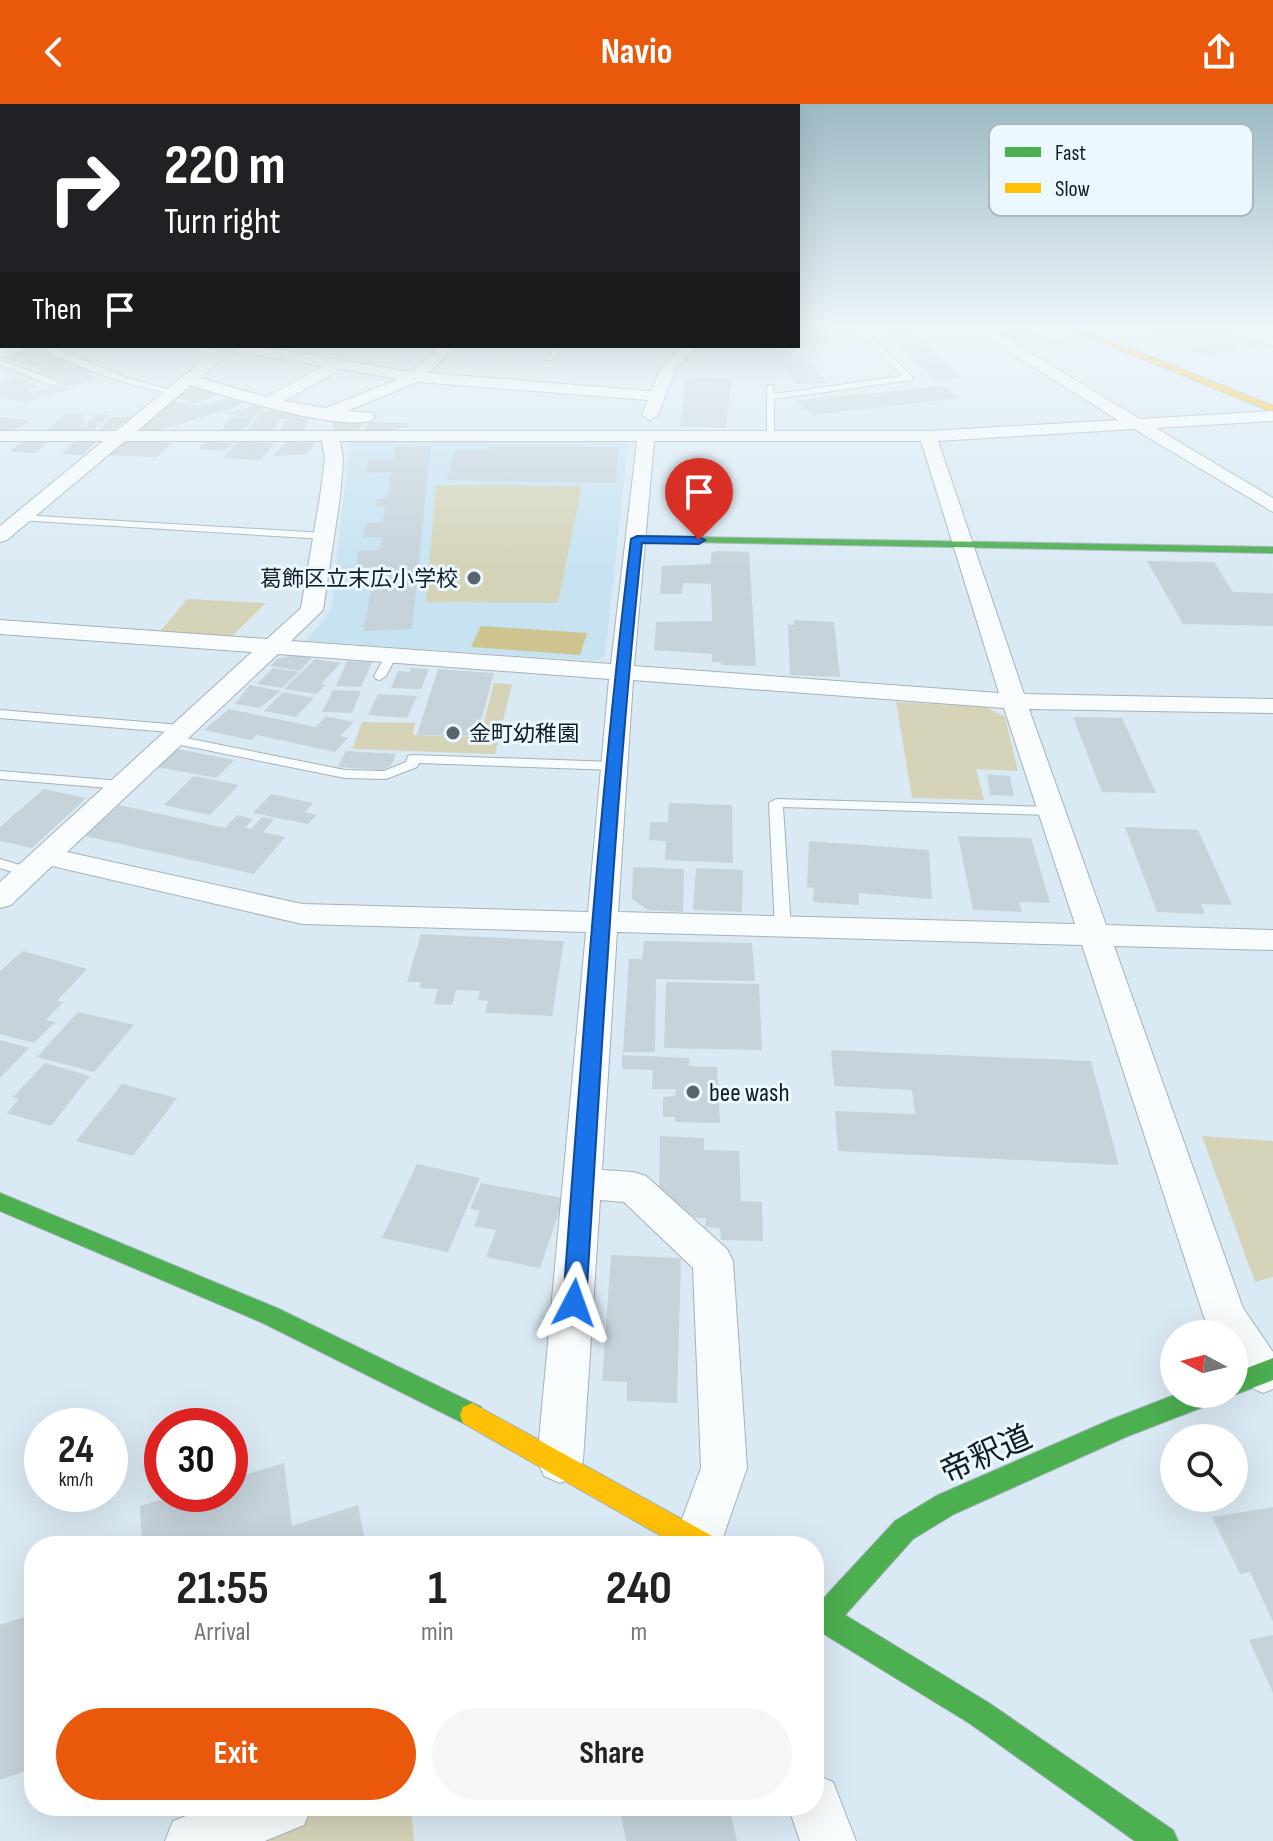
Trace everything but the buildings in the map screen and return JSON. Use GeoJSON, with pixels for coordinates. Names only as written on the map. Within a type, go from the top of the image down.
{"type":"FeatureCollection","features":[{"type":"Feature","properties":{"kind":"main road"},"geometry":{"type":"LineString","coordinates":[[637,539],[1273,550]]}},
{"type":"Feature","properties":{"kind":"main road"},"geometry":{"type":"LineString","coordinates":[[0,1202],[202,1283],[365,1360],[560,1461],[685,1536]]}},
{"type":"Feature","properties":{"kind":"main road"},"geometry":{"type":"LineString","coordinates":[[1248,1379],[1268,1371]]}},
{"type":"Feature","properties":{"kind":"main road","name":"帝釈道"},"geometry":{"type":"LineString","coordinates":[[824,1616],[904,1530],[945,1505],[1171,1408]]}},
{"type":"Feature","properties":{"kind":"main road"},"geometry":{"type":"LineString","coordinates":[[824,1627],[979,1713],[1162,1841]]}},
{"type":"Feature","properties":{"kind":"street"},"geometry":{"type":"LineString","coordinates":[[0,536],[155,407]]}},
{"type":"Feature","properties":{"kind":"street"},"geometry":{"type":"LineString","coordinates":[[283,407],[326,415],[433,419]]}},
{"type":"Feature","properties":{"kind":"street"},"geometry":{"type":"LineString","coordinates":[[326,415],[344,407]]}},
{"type":"Feature","properties":{"kind":"street"},"geometry":{"type":"LineString","coordinates":[[560,1461],[622,672],[652,438],[647,424],[653,407]]}},
{"type":"Feature","properties":{"kind":"street"},"geometry":{"type":"LineString","coordinates":[[1106,407],[1273,506]]}},
{"type":"Feature","properties":{"kind":"street"},"geometry":{"type":"LineString","coordinates":[[0,898],[315,605],[334,459],[325,437],[326,415]]}},
{"type":"Feature","properties":{"kind":"street"},"geometry":{"type":"LineString","coordinates":[[0,436],[928,436],[1273,416]]}},
{"type":"Feature","properties":{"kind":"street"},"geometry":{"type":"LineString","coordinates":[[928,436],[1014,701],[1225,1317],[1268,1371]]}},
{"type":"Feature","properties":{"kind":"street"},"geometry":{"type":"LineString","coordinates":[[0,627],[274,646],[386,665],[622,672],[1014,701],[1273,706]]}},
{"type":"Feature","properties":{"kind":"street"},"geometry":{"type":"LineString","coordinates":[[37,864],[302,914],[1273,940]]}},
{"type":"Feature","properties":{"kind":"street"},"geometry":{"type":"LineString","coordinates":[[584,1184],[633,1187],[713,1261],[724,1468],[703,1536]]}},
{"type":"Feature","properties":{"kind":"street"},"geometry":{"type":"LineString","coordinates":[[193,1841],[259,1816]]}},
{"type":"Feature","properties":{"kind":"street"},"geometry":{"type":"LineString","coordinates":[[819,1816],[828,1841]]}},
{"type":"Feature","properties":{"kind":"lane"},"geometry":{"type":"LineString","coordinates":[[770,407],[770,438]]}},
{"type":"Feature","properties":{"kind":"lane"},"geometry":{"type":"LineString","coordinates":[[20,518],[324,536]]}},
{"type":"Feature","properties":{"kind":"lane"},"geometry":{"type":"LineString","coordinates":[[0,714],[176,734],[345,774],[386,775],[412,764],[413,759],[614,766]]}},
{"type":"Feature","properties":{"kind":"lane"},"geometry":{"type":"LineString","coordinates":[[0,775],[121,785]]}},
{"type":"Feature","properties":{"kind":"lane"},"geometry":{"type":"LineString","coordinates":[[783,929],[776,803],[1052,811]]}},
{"type":"Feature","properties":{"kind":"lane"},"geometry":{"type":"LineString","coordinates":[[0,863],[37,864]]}},
{"type":"Feature","properties":{"kind":"shaded area","name":"葛飾区立末広小学校"},"geometry":{"type":"Polygon","coordinates":[[[350,441],[624,443],[628,446],[605,656],[596,661],[306,641],[331,610],[350,441]]]}},
{"type":"Feature","properties":{"kind":"shaded area"},"geometry":{"type":"Polygon","coordinates":[[[481,626],[587,633],[580,655],[471,647],[481,626]]]}},
{"type":"Feature","properties":{"kind":"green space"},"geometry":{"type":"Polygon","coordinates":[[[436,485],[582,486],[558,603],[426,602],[436,485]]]}},
{"type":"Feature","properties":{"kind":"green space"},"geometry":{"type":"Polygon","coordinates":[[[187,599],[266,603],[230,638],[158,634],[187,599]]]}},
{"type":"Feature","properties":{"kind":"green space"},"geometry":{"type":"Polygon","coordinates":[[[494,683],[512,684],[495,754],[352,749],[362,722],[415,723],[413,735],[480,737],[494,683]]]}},
{"type":"Feature","properties":{"kind":"green space"},"geometry":{"type":"Polygon","coordinates":[[[896,702],[986,707],[1005,717],[1018,771],[976,769],[984,800],[912,798],[896,702]]]}},
{"type":"Feature","properties":{"kind":"green space"},"geometry":{"type":"Polygon","coordinates":[[[1202,1136],[1273,1141],[1273,1277],[1255,1282],[1202,1136]]]}},
{"type":"Feature","properties":{"kind":"green space"},"geometry":{"type":"Polygon","coordinates":[[[290,1816],[412,1816],[414,1841],[226,1841],[290,1816]]]}},
{"type":"Feature","properties":{"kind":"traffic: fast"},"geometry":{"type":"LineString","coordinates":[[637,539],[1273,550]]}},
{"type":"Feature","properties":{"kind":"traffic: fast"},"geometry":{"type":"LineString","coordinates":[[0,1202],[271,1316],[472,1415]]}},
{"type":"Feature","properties":{"kind":"traffic: fast"},"geometry":{"type":"LineString","coordinates":[[1248,1379],[1273,1369]]}},
{"type":"Feature","properties":{"kind":"traffic: fast"},"geometry":{"type":"LineString","coordinates":[[824,1618],[904,1530],[945,1505],[1171,1408]]}},
{"type":"Feature","properties":{"kind":"traffic: fast"},"geometry":{"type":"LineString","coordinates":[[824,1618],[979,1713],[1162,1841]]}},
{"type":"Feature","properties":{"kind":"traffic: slow"},"geometry":{"type":"LineString","coordinates":[[1268,407],[1273,409]]}},
{"type":"Feature","properties":{"kind":"traffic: slow"},"geometry":{"type":"LineString","coordinates":[[472,1415],[687,1536]]}},
{"type":"Feature","properties":{"kind":"place","name":"葛飾区立末広小学校"},"geometry":{"type":"Point","coordinates":[474,578]}},
{"type":"Feature","properties":{"kind":"place","name":"金町幼稚園"},"geometry":{"type":"Point","coordinates":[453,733]}},
{"type":"Feature","properties":{"kind":"place","name":"bee wash"},"geometry":{"type":"Point","coordinates":[693,1092]}},
{"type":"Feature","properties":{"kind":"route"},"geometry":{"type":"LineString","coordinates":[[574,1303],[601,924],[622,672],[637,539],[699,540]]}}]}
